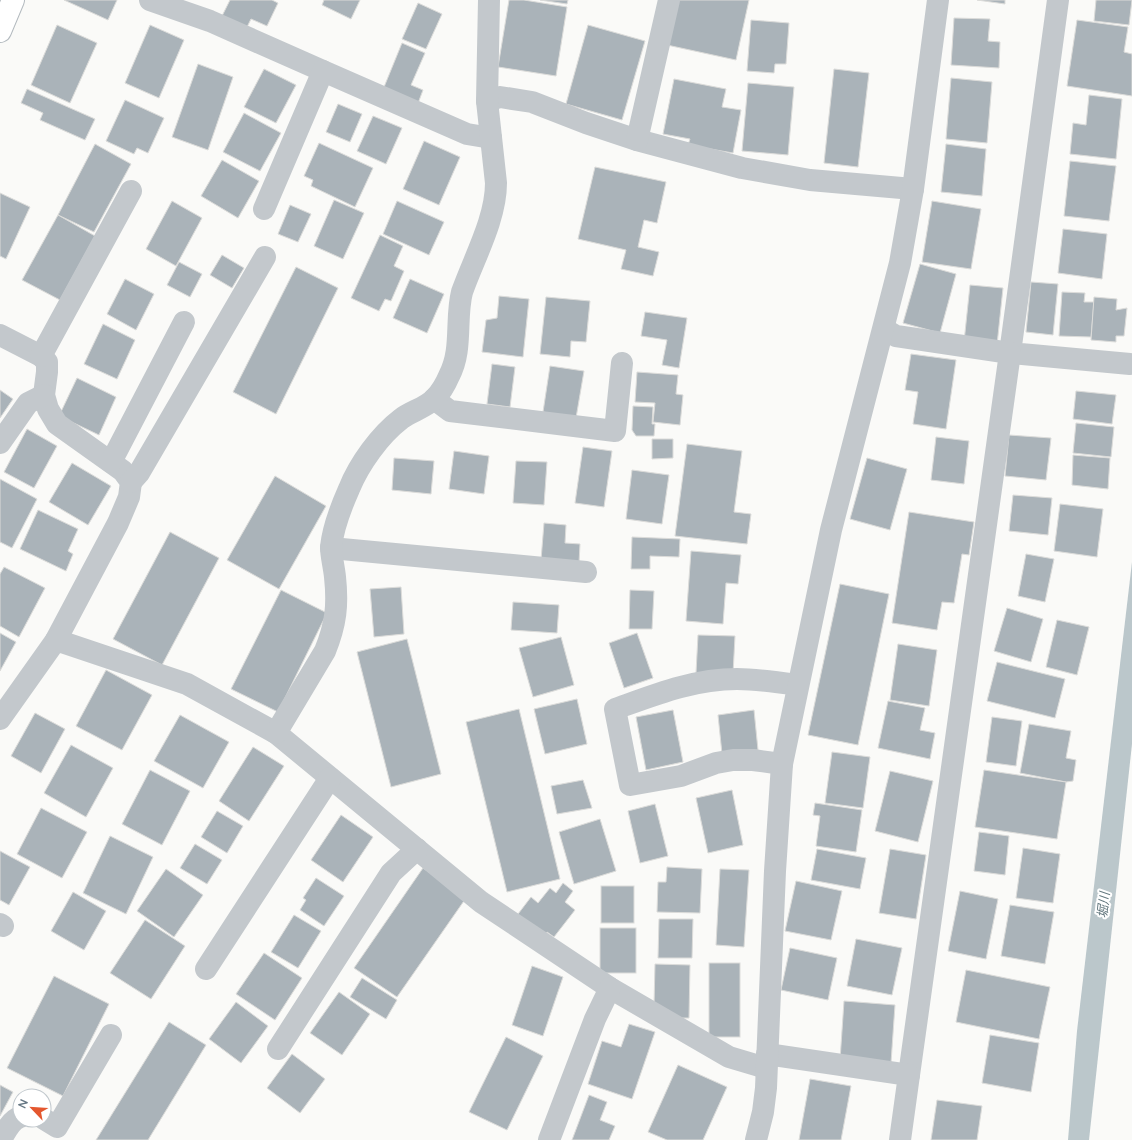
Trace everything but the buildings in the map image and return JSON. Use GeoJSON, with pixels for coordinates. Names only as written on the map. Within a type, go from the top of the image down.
{"type":"FeatureCollection","features":[{"type":"Feature","properties":{"kind":"street"},"geometry":{"type":"LineString","coordinates":[[0,31],[13,0]]}},
{"type":"Feature","properties":{"kind":"street"},"geometry":{"type":"LineString","coordinates":[[150,0],[210,21],[467,134],[491,138]]}},
{"type":"Feature","properties":{"kind":"street"},"geometry":{"type":"LineString","coordinates":[[276,733],[325,651],[330,639],[336,617],[337,606],[331,548],[334,529],[349,488],[362,465],[380,439],[402,419],[434,399],[450,375],[457,353],[460,300],[462,292],[495,204],[496,183],[487,101],[489,0]]}},
{"type":"Feature","properties":{"kind":"street"},"geometry":{"type":"LineString","coordinates":[[637,140],[669,0]]}},
{"type":"Feature","properties":{"kind":"street"},"geometry":{"type":"LineString","coordinates":[[756,1140],[763,1112],[767,1061],[775,871],[782,764],[831,530],[900,263],[914,189],[938,0]]}},
{"type":"Feature","properties":{"kind":"street"},"geometry":{"type":"LineString","coordinates":[[900,1140],[1058,0]]}},
{"type":"Feature","properties":{"kind":"street"},"geometry":{"type":"LineString","coordinates":[[264,209],[323,71]]}},
{"type":"Feature","properties":{"kind":"street"},"geometry":{"type":"LineString","coordinates":[[487,101],[500,98],[532,102],[586,123],[637,140],[742,168],[810,180],[914,189]]}},
{"type":"Feature","properties":{"kind":"street"},"geometry":{"type":"LineString","coordinates":[[41,356],[131,191]]}},
{"type":"Feature","properties":{"kind":"street"},"geometry":{"type":"LineString","coordinates":[[0,719],[56,640],[118,523],[129,497],[131,482],[139,473],[265,256]]}},
{"type":"Feature","properties":{"kind":"street"},"geometry":{"type":"LineString","coordinates":[[111,462],[184,322]]}},
{"type":"Feature","properties":{"kind":"street"},"geometry":{"type":"LineString","coordinates":[[884,329],[896,336],[1010,353],[1130,364]]}},
{"type":"Feature","properties":{"kind":"street"},"geometry":{"type":"LineString","coordinates":[[0,335],[41,356],[47,362],[44,395],[48,409],[57,424],[123,471],[131,482]]}},
{"type":"Feature","properties":{"kind":"street"},"geometry":{"type":"LineString","coordinates":[[434,399],[450,411],[616,431],[622,363]]}},
{"type":"Feature","properties":{"kind":"street"},"geometry":{"type":"LineString","coordinates":[[0,443],[28,403],[44,395]]}},
{"type":"Feature","properties":{"kind":"street"},"geometry":{"type":"LineString","coordinates":[[331,548],[586,572]]}},
{"type":"Feature","properties":{"kind":"street"},"geometry":{"type":"LineString","coordinates":[[56,640],[187,684],[276,733],[481,902],[610,988],[729,1057],[909,1075]]}},
{"type":"Feature","properties":{"kind":"street"},"geometry":{"type":"LineString","coordinates":[[782,764],[753,760],[733,760],[716,763],[682,776],[630,786],[615,709],[666,690],[689,684],[710,681],[735,679],[757,680],[798,685]]}},
{"type":"Feature","properties":{"kind":"street"},"geometry":{"type":"LineString","coordinates":[[206,969],[330,778]]}},
{"type":"Feature","properties":{"kind":"street"},"geometry":{"type":"LineString","coordinates":[[278,1049],[391,873],[417,849]]}},
{"type":"Feature","properties":{"kind":"street"},"geometry":{"type":"LineString","coordinates":[[549,1140],[595,1019],[610,988]]}},
{"type":"Feature","properties":{"kind":"street"},"geometry":{"type":"LineString","coordinates":[[52,1124],[57,1127],[111,1035]]}},
{"type":"Feature","properties":{"kind":"street"},"geometry":{"type":"LineString","coordinates":[[1,1140],[7,1128],[12,1123]]}},
{"type":"Feature","properties":{"kind":"water","name":"堀川"},"geometry":{"type":"Polygon","coordinates":[[[1132,562],[1132,744],[1089,1140],[1068,1140],[1077,1031],[1132,562]]]}}]}
